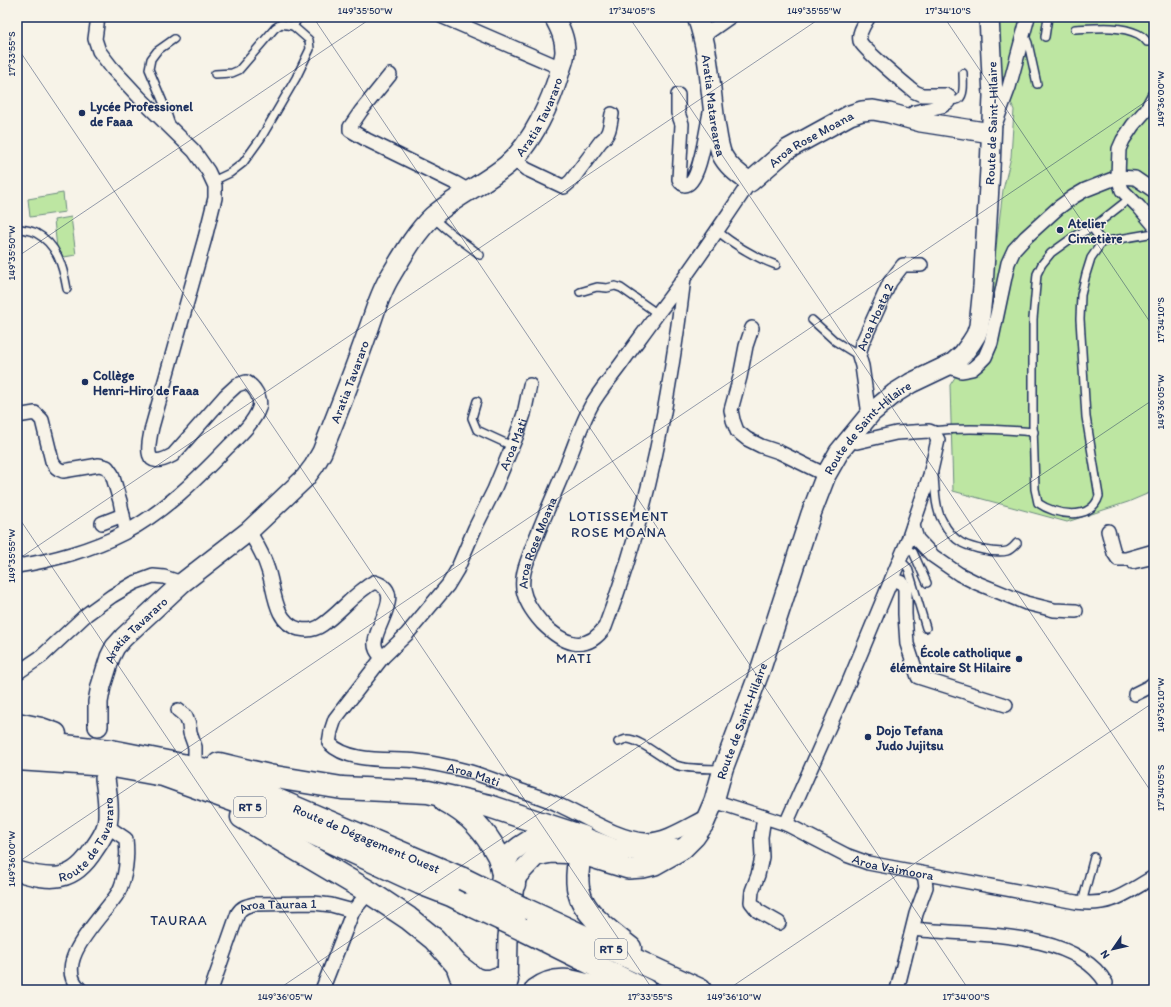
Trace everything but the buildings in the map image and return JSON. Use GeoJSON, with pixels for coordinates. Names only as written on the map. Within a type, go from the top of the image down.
{"type":"FeatureCollection","features":[{"type":"Feature","properties":{"kind":"highway"},"geometry":{"type":"LineString","coordinates":[[17,724],[41,729],[90,748]]}},
{"type":"Feature","properties":{"kind":"highway","name":"Route de Dégagement Ouest"},"geometry":{"type":"LineString","coordinates":[[17,741],[90,748],[134,755],[202,769],[463,879],[522,918],[645,990]]}},
{"type":"Feature","properties":{"kind":"highway"},"geometry":{"type":"LineString","coordinates":[[134,755],[174,752],[269,776],[342,788],[428,792],[489,806],[581,846]]}},
{"type":"Feature","properties":{"kind":"highway","name":"Route de Dégagement Ouest"},"geometry":{"type":"LineString","coordinates":[[17,759],[108,765],[163,775],[238,802],[312,833],[469,904],[522,918],[660,971],[700,990]]}},
{"type":"Feature","properties":{"kind":"highway"},"geometry":{"type":"LineString","coordinates":[[163,775],[183,789],[220,805],[269,832],[369,892],[408,918],[429,935],[457,965],[475,979],[492,981],[501,985]]}},
{"type":"Feature","properties":{"kind":"highway"},"geometry":{"type":"LineString","coordinates":[[428,792],[458,808],[469,816],[478,826],[497,854],[508,877]]}},
{"type":"Feature","properties":{"kind":"highway"},"geometry":{"type":"LineString","coordinates":[[551,836],[581,846]]}},
{"type":"Feature","properties":{"kind":"highway"},"geometry":{"type":"LineString","coordinates":[[581,846],[577,881],[579,892],[585,906],[608,931],[660,971]]}},
{"type":"Feature","properties":{"kind":"highway"},"geometry":{"type":"LineString","coordinates":[[457,965],[466,990]]}},
{"type":"Feature","properties":{"kind":"highway"},"geometry":{"type":"LineString","coordinates":[[536,990],[543,985],[560,980],[604,990]]}},
{"type":"Feature","properties":{"kind":"main road","name":"Aratia Tavararo"},"geometry":{"type":"LineString","coordinates":[[98,726],[98,702],[101,686],[110,657],[115,647],[182,583],[249,531],[305,478],[314,466],[322,452],[382,294],[390,277],[420,230],[432,217],[451,202],[493,177],[514,159],[526,144],[544,115],[551,99],[565,53],[565,42],[562,32],[554,17]]}},
{"type":"Feature","properties":{"kind":"main road","name":"Aratia Matarearea"},"geometry":{"type":"LineString","coordinates":[[697,17],[703,36],[718,138],[722,155],[729,166],[750,182]]}},
{"type":"Feature","properties":{"kind":"main road","name":"Route de Saint-Hilaire"},"geometry":{"type":"LineString","coordinates":[[508,877],[518,875],[536,856],[581,846],[622,850],[683,849],[695,837],[704,824],[760,668],[810,514],[826,475],[840,452],[869,415],[895,393],[911,383],[947,366],[963,354],[971,343],[979,326],[984,279],[993,96],[989,17]]}},
{"type":"Feature","properties":{"kind":"main road","name":"Aroa Rose Moana"},"geometry":{"type":"LineString","coordinates":[[750,182],[788,149],[850,115],[862,111],[873,110],[943,126],[991,133]]}},
{"type":"Feature","properties":{"kind":"main road","name":"Route de Tavararo"},"geometry":{"type":"LineString","coordinates":[[17,871],[33,876],[48,877],[68,875],[76,871],[92,853],[107,826],[108,799],[105,779]]}},
{"type":"Feature","properties":{"kind":"main road","name":"Route de Saint-Hilaire"},"geometry":{"type":"LineString","coordinates":[[501,985],[508,937],[508,877],[511,853],[531,839],[551,836]]}},
{"type":"Feature","properties":{"kind":"street"},"geometry":{"type":"LineString","coordinates":[[17,566],[69,554],[126,532],[160,510],[203,472],[247,427],[259,407],[258,396],[254,388],[246,382],[237,385],[225,396],[173,455],[166,459],[157,460],[152,459],[148,453],[148,444],[152,427],[215,198],[213,181],[194,151],[112,68],[99,50],[95,39],[98,17]]}},
{"type":"Feature","properties":{"kind":"street"},"geometry":{"type":"LineString","coordinates":[[443,17],[561,68]]}},
{"type":"Feature","properties":{"kind":"street"},"geometry":{"type":"LineString","coordinates":[[703,36],[730,17]]}},
{"type":"Feature","properties":{"kind":"street"},"geometry":{"type":"LineString","coordinates":[[991,133],[1009,87],[1028,17]]}},
{"type":"Feature","properties":{"kind":"street"},"geometry":{"type":"LineString","coordinates":[[868,18],[860,37],[861,43],[915,92],[922,95],[946,95],[949,97],[949,101],[942,106],[915,112],[907,118]]}},
{"type":"Feature","properties":{"kind":"street"},"geometry":{"type":"LineString","coordinates":[[390,75],[361,111],[350,127],[350,130],[469,191]]}},
{"type":"Feature","properties":{"kind":"street"},"geometry":{"type":"LineString","coordinates":[[678,95],[678,113],[682,124],[679,179],[684,185],[692,181],[697,172],[702,154],[712,99]]}},
{"type":"Feature","properties":{"kind":"street"},"geometry":{"type":"LineString","coordinates":[[1154,96],[1123,140],[1119,149],[1118,177],[1122,190],[1154,225]]}},
{"type":"Feature","properties":{"kind":"street"},"geometry":{"type":"LineString","coordinates":[[514,159],[526,169],[564,187],[571,181],[601,140],[606,137],[609,131],[612,114]]}},
{"type":"Feature","properties":{"kind":"street"},"geometry":{"type":"LineString","coordinates":[[947,366],[961,371],[972,369],[985,357],[990,343],[1008,263],[1014,250],[1058,208],[1072,197],[1085,190],[1118,177],[1135,178],[1154,191]]}},
{"type":"Feature","properties":{"kind":"street","name":"Aroa Rose Moana"},"geometry":{"type":"LineString","coordinates":[[684,278],[676,343],[652,474],[633,544],[605,627],[600,634],[587,642],[568,642],[558,637],[538,618],[525,597],[523,588],[523,576],[526,564],[555,490],[592,406],[604,387],[717,232],[750,182]]}},
{"type":"Feature","properties":{"kind":"street","name":"Aroa Hoata 2"},"geometry":{"type":"LineString","coordinates":[[869,415],[862,366],[859,356],[862,344],[893,278],[903,265],[921,265]]}},
{"type":"Feature","properties":{"kind":"street"},"geometry":{"type":"LineString","coordinates":[[752,328],[746,346],[740,377],[731,410],[737,431],[747,439],[761,446],[779,452],[826,475]]}},
{"type":"Feature","properties":{"kind":"street","name":"Aroa Mati"},"geometry":{"type":"LineString","coordinates":[[530,386],[524,414],[512,446],[494,490],[457,570],[448,585],[406,634],[382,658],[335,719],[330,731],[330,743],[334,748],[343,753],[357,757],[417,761],[468,771],[560,805],[604,828],[632,838],[646,840],[661,837],[679,830],[710,809]]}},
{"type":"Feature","properties":{"kind":"street"},"geometry":{"type":"LineString","coordinates":[[17,416],[35,413],[42,420],[52,461],[54,466],[59,470],[63,471],[99,465],[107,467],[112,474],[126,532]]}},
{"type":"Feature","properties":{"kind":"street"},"geometry":{"type":"LineString","coordinates":[[786,824],[843,696],[902,554],[933,465],[938,440],[934,433],[929,431],[896,433],[857,442],[849,440]]}},
{"type":"Feature","properties":{"kind":"street"},"geometry":{"type":"LineString","coordinates":[[102,523],[123,515]]}},
{"type":"Feature","properties":{"kind":"street"},"geometry":{"type":"LineString","coordinates":[[913,526],[917,539],[933,556],[959,574],[1026,603],[1054,610],[1076,611]]}},
{"type":"Feature","properties":{"kind":"street"},"geometry":{"type":"LineString","coordinates":[[249,531],[261,551],[267,567],[276,604],[287,622],[296,628],[304,630],[314,629],[323,624],[364,588],[374,582],[381,584],[387,589],[389,595],[387,609],[375,641],[376,650],[382,658]]}},
{"type":"Feature","properties":{"kind":"street"},"geometry":{"type":"LineString","coordinates":[[1108,531],[1114,553],[1118,559],[1126,559],[1154,551]]}},
{"type":"Feature","properties":{"kind":"street"},"geometry":{"type":"LineString","coordinates":[[17,673],[42,656],[87,614],[112,596],[134,583],[153,576],[164,577],[182,583]]}},
{"type":"Feature","properties":{"kind":"street"},"geometry":{"type":"LineString","coordinates":[[892,579],[902,583],[905,588],[904,614],[907,644],[918,677],[1006,705]]}},
{"type":"Feature","properties":{"kind":"street"},"geometry":{"type":"LineString","coordinates":[[1135,694],[1154,683]]}},
{"type":"Feature","properties":{"kind":"street"},"geometry":{"type":"LineString","coordinates":[[178,710],[186,717],[189,725],[190,734],[195,747],[195,758]]}},
{"type":"Feature","properties":{"kind":"street","name":"Aroa Vaimoora"},"geometry":{"type":"LineString","coordinates":[[710,809],[764,817],[786,824],[855,859],[885,868],[979,883],[1082,903],[1100,903],[1110,901],[1125,894],[1154,876]]}},
{"type":"Feature","properties":{"kind":"street"},"geometry":{"type":"LineString","coordinates":[[764,817],[761,837],[762,857],[758,875],[752,891],[751,902],[758,910],[779,923]]}},
{"type":"Feature","properties":{"kind":"street"},"geometry":{"type":"LineString","coordinates":[[81,990],[75,986],[72,980],[72,962],[77,950],[93,925],[117,894],[122,884],[125,866],[127,849],[126,839],[107,826]]}},
{"type":"Feature","properties":{"kind":"street"},"geometry":{"type":"LineString","coordinates":[[897,990],[916,914],[926,887],[924,874]]}},
{"type":"Feature","properties":{"kind":"street"},"geometry":{"type":"LineString","coordinates":[[322,990],[353,911],[369,892]]}},
{"type":"Feature","properties":{"kind":"street","name":"Aroa Tauraa 1"},"geometry":{"type":"LineString","coordinates":[[212,990],[238,914],[241,909],[246,906],[254,904],[314,903],[331,905],[353,911]]}},
{"type":"Feature","properties":{"kind":"street"},"geometry":{"type":"LineString","coordinates":[[913,929],[1029,939],[1047,944],[1068,952],[1100,973],[1106,983],[1104,990]]}},
{"type":"Feature","properties":{"kind":"lane"},"geometry":{"type":"LineString","coordinates":[[293,26],[299,17]]}},
{"type":"Feature","properties":{"kind":"lane"},"geometry":{"type":"LineString","coordinates":[[1045,37],[1048,17]]}},
{"type":"Feature","properties":{"kind":"lane"},"geometry":{"type":"LineString","coordinates":[[213,181],[230,173],[243,163],[261,138],[296,78],[310,49],[309,40],[293,26],[281,24],[275,28],[239,70],[232,74],[215,74]]}},
{"type":"Feature","properties":{"kind":"lane"},"geometry":{"type":"LineString","coordinates":[[1075,29],[1100,28],[1124,30],[1140,34],[1147,42],[1154,42]]}},
{"type":"Feature","properties":{"kind":"lane"},"geometry":{"type":"LineString","coordinates":[[1024,34],[1030,48],[1037,84]]}},
{"type":"Feature","properties":{"kind":"lane"},"geometry":{"type":"LineString","coordinates":[[171,129],[166,107],[149,69],[151,59],[157,50],[174,39]]}},
{"type":"Feature","properties":{"kind":"lane"},"geometry":{"type":"LineString","coordinates":[[949,101],[959,100],[962,93],[963,73]]}},
{"type":"Feature","properties":{"kind":"lane"},"geometry":{"type":"LineString","coordinates":[[1129,198],[1092,228],[1076,236],[1051,253],[1042,264],[1037,274],[1034,319],[1035,489],[1038,503],[1046,509],[1066,514],[1081,513],[1093,508],[1099,496],[1086,417],[1080,319],[1082,295],[1091,258],[1102,242],[1154,233]]}},
{"type":"Feature","properties":{"kind":"lane"},"geometry":{"type":"LineString","coordinates":[[432,217],[440,226],[480,255]]}},
{"type":"Feature","properties":{"kind":"lane"},"geometry":{"type":"LineString","coordinates":[[17,228],[35,232],[51,245],[60,259],[67,289]]}},
{"type":"Feature","properties":{"kind":"lane"},"geometry":{"type":"LineString","coordinates":[[1092,228],[1102,242]]}},
{"type":"Feature","properties":{"kind":"lane"},"geometry":{"type":"LineString","coordinates":[[717,232],[743,250],[776,265]]}},
{"type":"Feature","properties":{"kind":"lane"},"geometry":{"type":"LineString","coordinates":[[580,292],[597,287],[607,288],[615,286],[621,288],[658,314]]}},
{"type":"Feature","properties":{"kind":"lane"},"geometry":{"type":"LineString","coordinates":[[812,320],[835,341],[859,356]]}},
{"type":"Feature","properties":{"kind":"lane"},"geometry":{"type":"LineString","coordinates":[[477,401],[472,418],[477,430],[512,446]]}},
{"type":"Feature","properties":{"kind":"lane"},"geometry":{"type":"LineString","coordinates":[[929,431],[960,428],[1004,429],[1034,432]]}},
{"type":"Feature","properties":{"kind":"lane"},"geometry":{"type":"LineString","coordinates":[[933,465],[935,492],[939,513],[941,519],[951,533],[962,542],[984,550],[1008,550],[1017,543]]}},
{"type":"Feature","properties":{"kind":"lane"},"geometry":{"type":"LineString","coordinates":[[926,628],[908,568],[902,554],[913,552],[927,583]]}},
{"type":"Feature","properties":{"kind":"lane"},"geometry":{"type":"LineString","coordinates":[[1132,565],[1154,560]]}},
{"type":"Feature","properties":{"kind":"lane"},"geometry":{"type":"LineString","coordinates":[[618,742],[628,739],[651,749],[676,765],[687,768],[723,769]]}},
{"type":"Feature","properties":{"kind":"lane"},"geometry":{"type":"LineString","coordinates":[[1082,903],[1094,857]]}},
{"type":"Feature","properties":{"kind":"green space"},"geometry":{"type":"Polygon","coordinates":[[[998,17],[1154,17],[1154,119],[1148,185],[1149,206],[1154,210],[1154,491],[1128,502],[1067,522],[953,491],[950,385],[986,330],[1003,190],[1011,157],[1014,110],[999,83],[998,17]]]}},
{"type":"Feature","properties":{"kind":"green space"},"geometry":{"type":"Polygon","coordinates":[[[63,193],[65,212],[30,217],[28,199],[63,193]]]}},
{"type":"Feature","properties":{"kind":"green space"},"geometry":{"type":"Polygon","coordinates":[[[71,217],[76,255],[58,258],[54,220],[71,217]]]}},
{"type":"Feature","properties":{"kind":"place","name":"Lycée Professionel de Faaa"},"geometry":{"type":"Point","coordinates":[82,113]}},
{"type":"Feature","properties":{"kind":"place","name":"Atelier Cimetière"},"geometry":{"type":"Point","coordinates":[1060,230]}},
{"type":"Feature","properties":{"kind":"place","name":"Collège Henri-Hiro de Faaa"},"geometry":{"type":"Point","coordinates":[85,382]}},
{"type":"Feature","properties":{"kind":"place","name":"École catholique élémentaire St Hilaire"},"geometry":{"type":"Point","coordinates":[1019,659]}},
{"type":"Feature","properties":{"kind":"place","name":"Dojo Tefana Judo Jujitsu"},"geometry":{"type":"Point","coordinates":[868,737]}},
{"type":"Feature","properties":{"kind":"district","name":"LOTISSEMENT ROSE MOANA"},"geometry":{"type":"Point","coordinates":[619,524]}},
{"type":"Feature","properties":{"kind":"district","name":"MATI"},"geometry":{"type":"Point","coordinates":[574,658]}},
{"type":"Feature","properties":{"kind":"district","name":"TAURAA"},"geometry":{"type":"Point","coordinates":[179,920]}}]}
